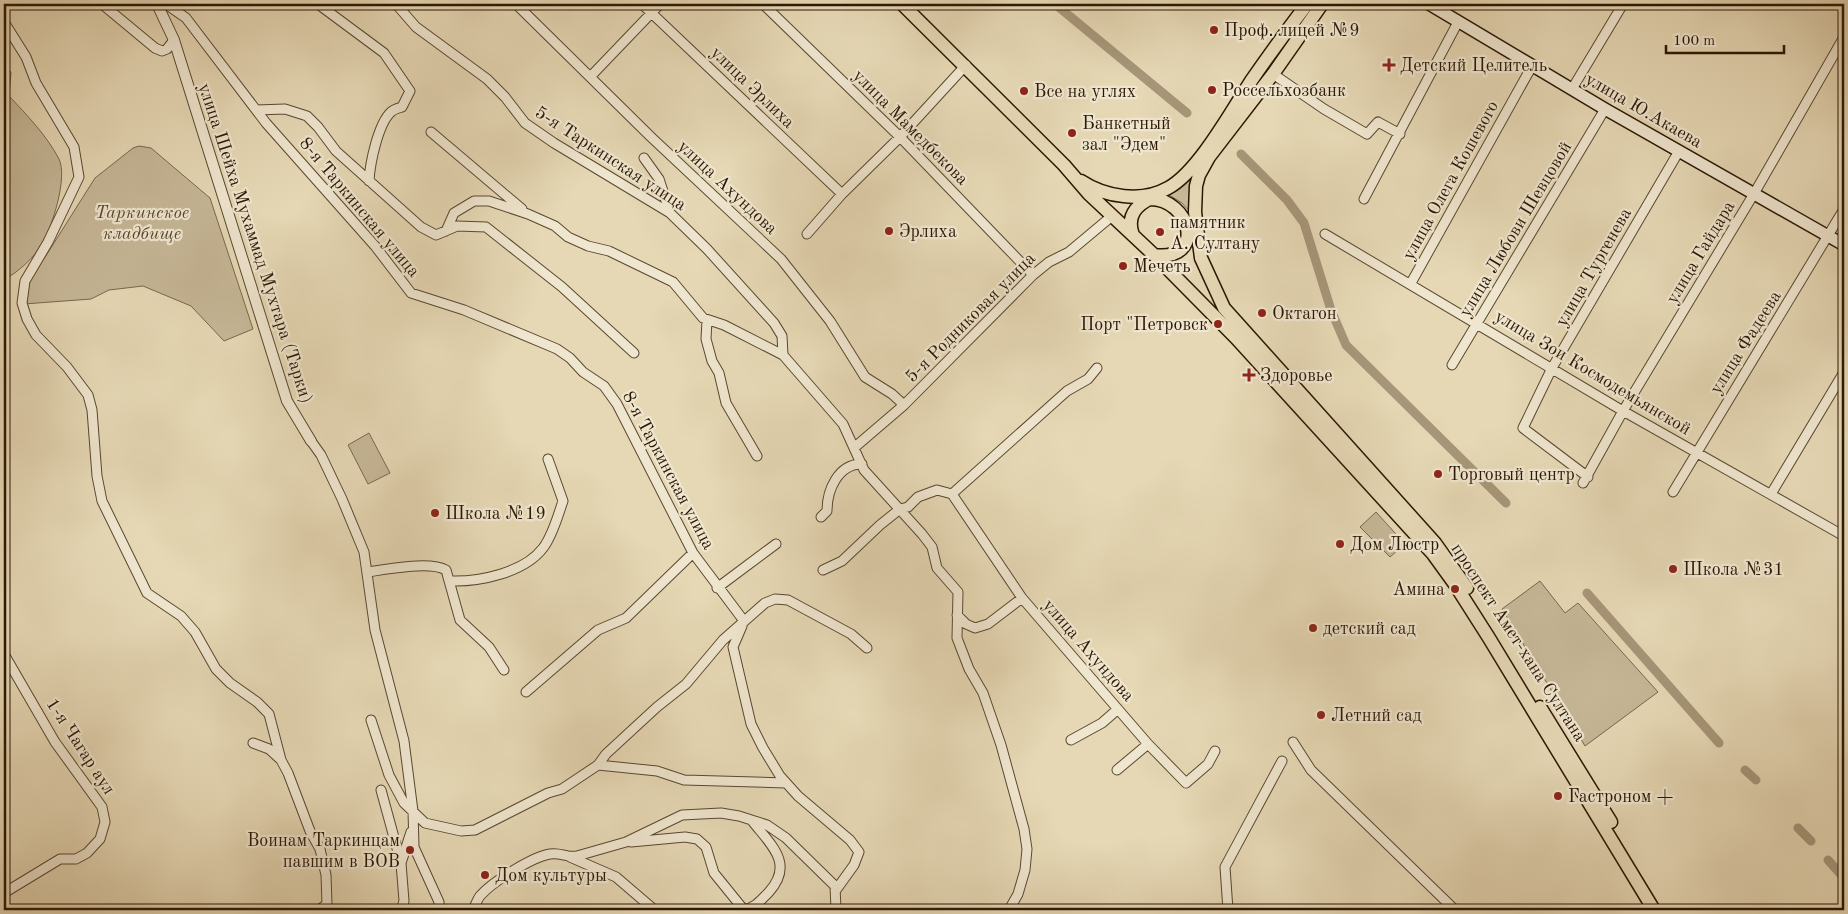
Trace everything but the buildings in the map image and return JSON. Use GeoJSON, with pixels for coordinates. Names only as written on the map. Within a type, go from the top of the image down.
{"type":"FeatureCollection","features":[{"type":"Feature","properties":{"kind":"main road"},"geometry":{"type":"LineString","coordinates":[[903,4],[966,65],[1198,302],[1238,334],[1253,349],[1433,554],[1454,583],[1654,910]]}},
{"type":"Feature","properties":{"kind":"main road"},"geometry":{"type":"LineString","coordinates":[[1134,237],[1130,220],[1138,205],[1176,183],[1204,152],[1307,4]]}},
{"type":"Feature","properties":{"kind":"main road"},"geometry":{"type":"LineString","coordinates":[[1154,255],[1172,255],[1183,248],[1192,232],[1196,186],[1202,170],[1322,4]]}},
{"type":"Feature","properties":{"kind":"main road","name":"улица Ю.Акаева"},"geometry":{"type":"LineString","coordinates":[[1429,4],[1532,66],[1679,151],[1755,192],[1844,245]]}},
{"type":"Feature","properties":{"kind":"main road"},"geometry":{"type":"LineString","coordinates":[[1089,190],[1153,197],[1174,208],[1192,232],[1205,270],[1238,334]]}},
{"type":"Feature","properties":{"kind":"main road","name":"проспект Амет-хана Султана"},"geometry":{"type":"LineString","coordinates":[[1253,349],[1436,543],[1458,572],[1608,816],[1663,910]]}},
{"type":"Feature","properties":{"kind":"street"},"geometry":{"type":"LineString","coordinates":[[102,4],[155,48],[162,51],[167,49],[174,40]]}},
{"type":"Feature","properties":{"kind":"street","name":"улица Шейха Мухаммад Мухтара (Тарки)"},"geometry":{"type":"LineString","coordinates":[[157,4],[174,40],[286,401],[321,455],[364,552],[375,630],[404,741],[413,811],[414,846],[439,902],[439,910]]}},
{"type":"Feature","properties":{"kind":"street","name":"8-я Таркинская улица"},"geometry":{"type":"LineString","coordinates":[[166,4],[186,18],[233,76],[256,110],[375,246],[411,293],[464,310],[557,349],[604,386],[617,404],[638,441],[645,461],[660,485],[693,553],[717,588],[744,621]]}},
{"type":"Feature","properties":{"kind":"street"},"geometry":{"type":"LineString","coordinates":[[318,4],[384,53],[410,92],[402,107],[391,111],[377,138],[370,165],[369,181]]}},
{"type":"Feature","properties":{"kind":"street","name":"5-я Таркинская улица"},"geometry":{"type":"LineString","coordinates":[[396,4],[416,28],[487,79],[505,97],[525,123],[554,143],[670,213],[702,243],[774,323],[782,336],[783,355]]}},
{"type":"Feature","properties":{"kind":"street","name":"улица Ахундова"},"geometry":{"type":"LineString","coordinates":[[516,4],[651,137],[781,259],[830,321],[865,377],[892,394],[904,405]]}},
{"type":"Feature","properties":{"kind":"street","name":"улица Эрлиха"},"geometry":{"type":"LineString","coordinates":[[642,4],[842,194]]}},
{"type":"Feature","properties":{"kind":"street"},"geometry":{"type":"LineString","coordinates":[[591,76],[660,4]]}},
{"type":"Feature","properties":{"kind":"street","name":"улица Мамедбекова"},"geometry":{"type":"LineString","coordinates":[[763,4],[900,137],[1034,275]]}},
{"type":"Feature","properties":{"kind":"street"},"geometry":{"type":"LineString","coordinates":[[1572,89],[1623,4]]}},
{"type":"Feature","properties":{"kind":"street"},"geometry":{"type":"LineString","coordinates":[[4,22],[26,57],[36,83],[74,147],[79,177],[48,242],[25,281],[22,303],[24,311],[36,335],[67,367],[88,395],[92,410],[96,476],[102,501],[147,593],[181,616],[200,639],[216,669],[230,684],[257,702],[269,714],[282,760],[310,831],[320,849],[326,875],[327,904],[319,910]]}},
{"type":"Feature","properties":{"kind":"street"},"geometry":{"type":"LineString","coordinates":[[1364,199],[1458,22]]}},
{"type":"Feature","properties":{"kind":"street","name":"улица Гайдара"},"geometry":{"type":"LineString","coordinates":[[1586,480],[1623,410],[1755,192],[1844,37]]}},
{"type":"Feature","properties":{"kind":"street"},"geometry":{"type":"LineString","coordinates":[[807,234],[842,194],[900,137],[966,65]]}},
{"type":"Feature","properties":{"kind":"street","name":"улица Олега Кошевого"},"geometry":{"type":"LineString","coordinates":[[1411,283],[1532,66]]}},
{"type":"Feature","properties":{"kind":"street"},"geometry":{"type":"LineString","coordinates":[[1273,74],[1367,134],[1378,122],[1400,134]]}},
{"type":"Feature","properties":{"kind":"street","name":"улица Любови Шевцовой"},"geometry":{"type":"LineString","coordinates":[[1452,365],[1605,108]]}},
{"type":"Feature","properties":{"kind":"street"},"geometry":{"type":"LineString","coordinates":[[256,110],[284,109],[307,116],[336,151],[421,227],[436,235],[457,226],[486,227],[562,288],[634,354]]}},
{"type":"Feature","properties":{"kind":"street"},"geometry":{"type":"LineString","coordinates":[[431,132],[528,214]]}},
{"type":"Feature","properties":{"kind":"street","name":"улица Тургенева"},"geometry":{"type":"LineString","coordinates":[[1586,480],[1523,428],[1552,368],[1679,151]]}},
{"type":"Feature","properties":{"kind":"street"},"geometry":{"type":"LineString","coordinates":[[644,158],[660,179],[670,213]]}},
{"type":"Feature","properties":{"kind":"street"},"geometry":{"type":"LineString","coordinates":[[446,231],[454,213],[474,202],[489,202],[528,214],[555,226],[568,237],[588,246],[609,251],[673,282],[703,318],[724,325],[783,355],[843,424],[862,464],[875,484],[900,509],[905,518],[932,547],[937,568],[958,592],[957,638],[969,669],[983,693],[1001,745],[1024,829],[1027,849],[1025,870],[1018,894],[1009,910]]}},
{"type":"Feature","properties":{"kind":"street","name":"улица Фадеева"},"geometry":{"type":"LineString","coordinates":[[1674,492],[1696,452],[1844,209]]}},
{"type":"Feature","properties":{"kind":"street","name":"5-я Родниковая улица"},"geometry":{"type":"LineString","coordinates":[[855,447],[904,405],[1034,275],[1049,262],[1069,252],[1112,216]]}},
{"type":"Feature","properties":{"kind":"street","name":"улица Зои Космодемьянской"},"geometry":{"type":"LineString","coordinates":[[1325,234],[1411,283],[1623,410],[1844,536]]}},
{"type":"Feature","properties":{"kind":"street"},"geometry":{"type":"LineString","coordinates":[[707,320],[706,339],[712,361],[719,373],[726,403],[757,456]]}},
{"type":"Feature","properties":{"kind":"street"},"geometry":{"type":"LineString","coordinates":[[823,570],[842,562],[864,539],[900,509],[908,507],[918,498],[937,490],[952,494],[1067,391],[1088,379],[1097,368]]}},
{"type":"Feature","properties":{"kind":"street"},"geometry":{"type":"LineString","coordinates":[[1771,494],[1844,372]]}},
{"type":"Feature","properties":{"kind":"street"},"geometry":{"type":"LineString","coordinates":[[450,581],[483,580],[525,562],[543,548],[563,501],[548,459]]}},
{"type":"Feature","properties":{"kind":"street"},"geometry":{"type":"LineString","coordinates":[[821,517],[827,511],[827,496],[834,482],[846,468],[862,464]]}},
{"type":"Feature","properties":{"kind":"street","name":"улица Ахундова"},"geometry":{"type":"LineString","coordinates":[[952,494],[1022,598],[1148,744],[1186,783],[1208,764],[1215,751]]}},
{"type":"Feature","properties":{"kind":"street"},"geometry":{"type":"LineString","coordinates":[[717,588],[776,544]]}},
{"type":"Feature","properties":{"kind":"street"},"geometry":{"type":"LineString","coordinates":[[526,692],[598,630],[626,618],[693,553]]}},
{"type":"Feature","properties":{"kind":"street"},"geometry":{"type":"LineString","coordinates":[[368,572],[441,567],[446,570],[460,620],[489,648],[504,670]]}},
{"type":"Feature","properties":{"kind":"street"},"geometry":{"type":"LineString","coordinates":[[957,615],[966,624],[975,628],[988,624],[1022,598]]}},
{"type":"Feature","properties":{"kind":"street"},"geometry":{"type":"LineString","coordinates":[[371,720],[389,775],[404,803],[425,823],[462,831],[475,830],[548,793],[562,790],[598,766],[606,754],[656,707],[686,684],[723,640],[765,603],[775,599],[796,604],[850,634],[867,648]]}},
{"type":"Feature","properties":{"kind":"street"},"geometry":{"type":"LineString","coordinates":[[744,621],[733,647],[751,724],[771,762],[786,783],[798,796],[850,840],[859,852],[854,865],[836,890]]}},
{"type":"Feature","properties":{"kind":"street","name":"1-я Чагар аул"},"geometry":{"type":"LineString","coordinates":[[4,654],[56,742],[102,807],[105,822],[100,839],[87,854],[76,858],[60,858],[4,893]]}},
{"type":"Feature","properties":{"kind":"street"},"geometry":{"type":"LineString","coordinates":[[1071,740],[1102,723],[1118,709]]}},
{"type":"Feature","properties":{"kind":"street"},"geometry":{"type":"LineString","coordinates":[[1293,742],[1311,770],[1455,910]]}},
{"type":"Feature","properties":{"kind":"street"},"geometry":{"type":"LineString","coordinates":[[253,743],[269,749],[282,760]]}},
{"type":"Feature","properties":{"kind":"street"},"geometry":{"type":"LineString","coordinates":[[1117,770],[1148,744]]}},
{"type":"Feature","properties":{"kind":"street"},"geometry":{"type":"LineString","coordinates":[[1228,910],[1225,867],[1282,761]]}},
{"type":"Feature","properties":{"kind":"street"},"geometry":{"type":"LineString","coordinates":[[598,766],[657,770],[684,780],[786,783]]}},
{"type":"Feature","properties":{"kind":"street"},"geometry":{"type":"LineString","coordinates":[[381,790],[401,863],[404,901],[401,910]]}},
{"type":"Feature","properties":{"kind":"street"},"geometry":{"type":"LineString","coordinates":[[626,842],[682,815],[721,813],[739,816],[767,825],[786,838],[835,886],[836,910]]}},
{"type":"Feature","properties":{"kind":"street"},"geometry":{"type":"LineString","coordinates":[[570,857],[626,842],[685,837],[697,839],[706,846],[714,873],[744,910],[755,907],[779,881],[781,866],[774,848],[753,822]]}},
{"type":"Feature","properties":{"kind":"street"},"geometry":{"type":"LineString","coordinates":[[401,863],[414,824]]}},
{"type":"Feature","properties":{"kind":"street"},"geometry":{"type":"LineString","coordinates":[[473,910],[481,896],[497,882],[540,856],[554,853],[570,857],[616,877],[630,886],[652,910]]}},
{"type":"Feature","properties":{"kind":"green space"},"geometry":{"type":"Polygon","coordinates":[[[4,65],[11,72],[9,96],[49,142],[59,159],[62,178],[58,202],[42,244],[25,264],[4,280],[4,65]]]}},
{"type":"Feature","properties":{"kind":"green space","name":"Таркинское кладбище"},"geometry":{"type":"Polygon","coordinates":[[[139,146],[151,148],[210,198],[253,329],[224,341],[191,306],[143,286],[109,290],[91,299],[24,304],[28,281],[95,178],[133,148],[139,146]]]}},
{"type":"Feature","properties":{"kind":"green space"},"geometry":{"type":"Polygon","coordinates":[[[1192,178],[1192,214],[1182,203],[1169,195],[1192,178]]]}},
{"type":"Feature","properties":{"kind":"green space"},"geometry":{"type":"Polygon","coordinates":[[[369,433],[390,473],[368,484],[348,445],[369,433]]]}},
{"type":"Feature","properties":{"kind":"green space"},"geometry":{"type":"Polygon","coordinates":[[[1376,512],[1405,544],[1390,557],[1360,527],[1376,512]]]}},
{"type":"Feature","properties":{"kind":"green space"},"geometry":{"type":"Polygon","coordinates":[[[1540,581],[1565,613],[1578,603],[1658,692],[1585,746],[1502,609],[1540,581]]]}},
{"type":"Feature","properties":{"kind":"waterway"},"geometry":{"type":"LineString","coordinates":[[1055,4],[1187,113]]}},
{"type":"Feature","properties":{"kind":"waterway"},"geometry":{"type":"LineString","coordinates":[[1241,154],[1287,200],[1304,223],[1331,310],[1346,345],[1506,503]]}},
{"type":"Feature","properties":{"kind":"waterway"},"geometry":{"type":"LineString","coordinates":[[1587,593],[1719,743]]}},
{"type":"Feature","properties":{"kind":"waterway"},"geometry":{"type":"LineString","coordinates":[[1745,770],[1756,780]]}},
{"type":"Feature","properties":{"kind":"waterway"},"geometry":{"type":"LineString","coordinates":[[1798,828],[1811,841]]}},
{"type":"Feature","properties":{"kind":"waterway"},"geometry":{"type":"LineString","coordinates":[[1828,860],[1844,878]]}},
{"type":"Feature","properties":{"kind":"place","name":"Проф. лицей №9"},"geometry":{"type":"Point","coordinates":[1214,30]}},
{"type":"Feature","properties":{"kind":"place","name":"Детский Целитель"},"geometry":{"type":"Point","coordinates":[1389,65]}},
{"type":"Feature","properties":{"kind":"place","name":"Россельхозбанк"},"geometry":{"type":"Point","coordinates":[1212,90]}},
{"type":"Feature","properties":{"kind":"place","name":"Все на углях"},"geometry":{"type":"Point","coordinates":[1024,91]}},
{"type":"Feature","properties":{"kind":"place","name":"Банкетный зал \"Эдем\""},"geometry":{"type":"Point","coordinates":[1072,133]}},
{"type":"Feature","properties":{"kind":"place","name":"Эрлиха"},"geometry":{"type":"Point","coordinates":[889,231]}},
{"type":"Feature","properties":{"kind":"place","name":"памятник А. Султану"},"geometry":{"type":"Point","coordinates":[1160,232]}},
{"type":"Feature","properties":{"kind":"place","name":"Мечеть"},"geometry":{"type":"Point","coordinates":[1123,266]}},
{"type":"Feature","properties":{"kind":"place","name":"Октагон"},"geometry":{"type":"Point","coordinates":[1262,313]}},
{"type":"Feature","properties":{"kind":"place","name":"Порт \"Петровск"},"geometry":{"type":"Point","coordinates":[1218,324]}},
{"type":"Feature","properties":{"kind":"place","name":"Здоровье"},"geometry":{"type":"Point","coordinates":[1249,375]}},
{"type":"Feature","properties":{"kind":"place","name":"Торговый центр"},"geometry":{"type":"Point","coordinates":[1438,474]}},
{"type":"Feature","properties":{"kind":"place","name":"Школа №19"},"geometry":{"type":"Point","coordinates":[435,513]}},
{"type":"Feature","properties":{"kind":"place","name":"Дом Люстр"},"geometry":{"type":"Point","coordinates":[1340,544]}},
{"type":"Feature","properties":{"kind":"place","name":"Школа №31"},"geometry":{"type":"Point","coordinates":[1673,569]}},
{"type":"Feature","properties":{"kind":"place","name":"Амина"},"geometry":{"type":"Point","coordinates":[1455,589]}},
{"type":"Feature","properties":{"kind":"place","name":"детский сад"},"geometry":{"type":"Point","coordinates":[1313,628]}},
{"type":"Feature","properties":{"kind":"place","name":"Летний сад"},"geometry":{"type":"Point","coordinates":[1321,715]}},
{"type":"Feature","properties":{"kind":"place","name":"Гастроном +"},"geometry":{"type":"Point","coordinates":[1558,796]}},
{"type":"Feature","properties":{"kind":"place","name":"Воинам Таркинцам павшим в ВОВ"},"geometry":{"type":"Point","coordinates":[410,850]}},
{"type":"Feature","properties":{"kind":"place","name":"Дом культуры"},"geometry":{"type":"Point","coordinates":[485,875]}}]}
